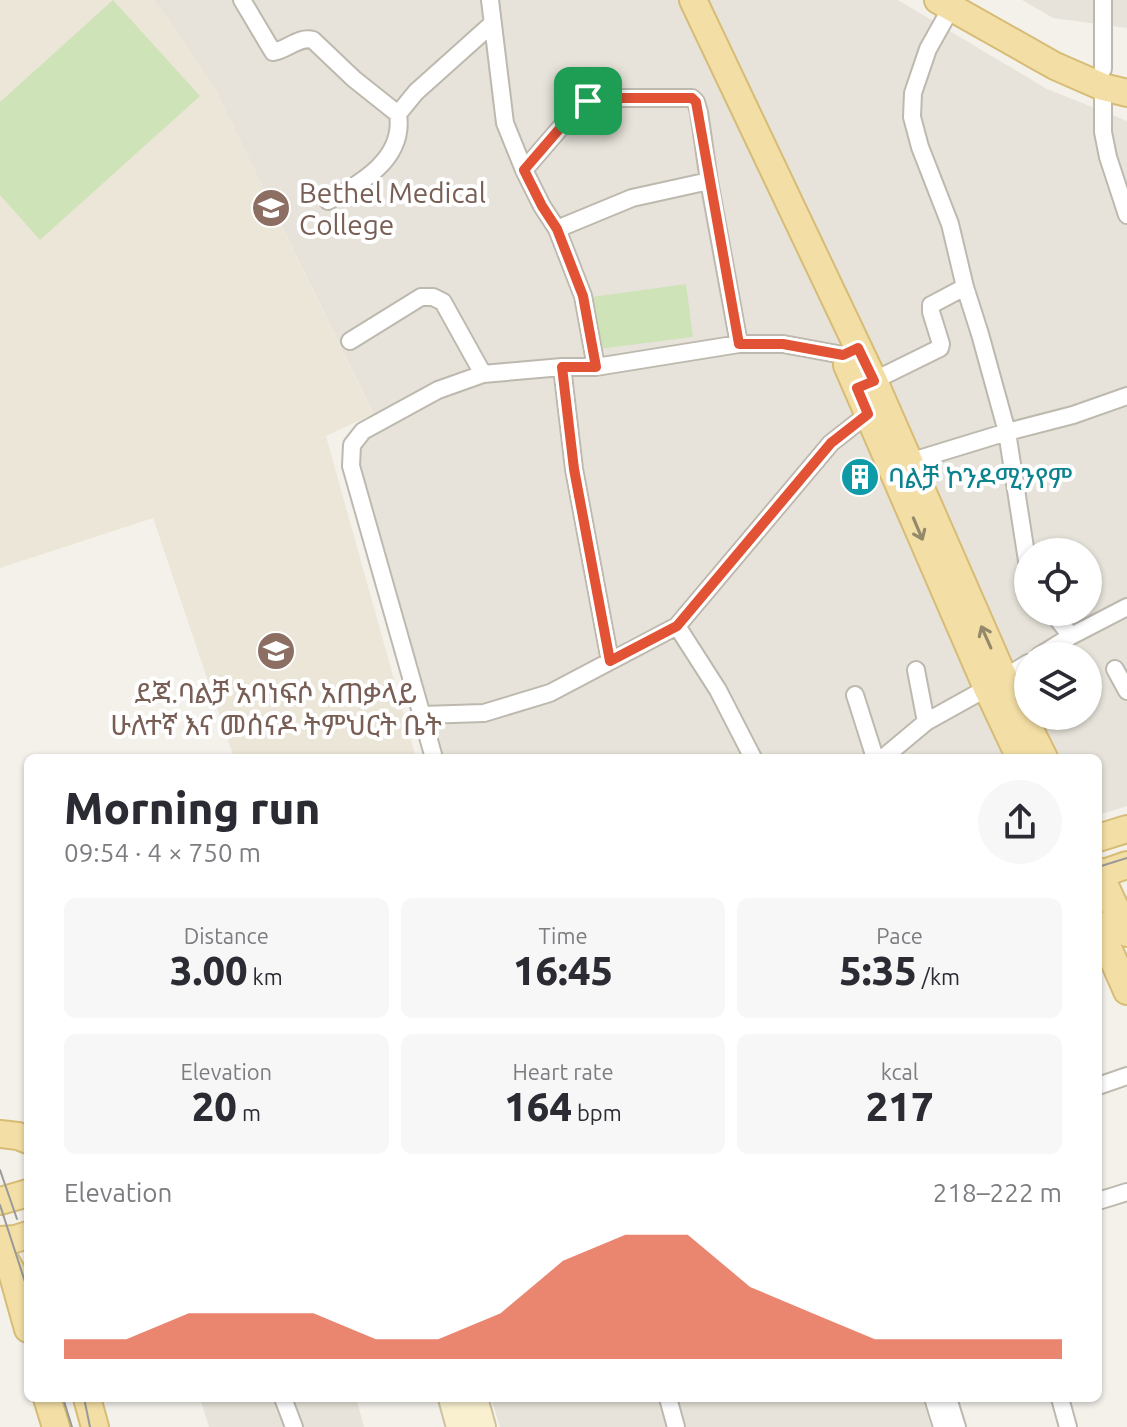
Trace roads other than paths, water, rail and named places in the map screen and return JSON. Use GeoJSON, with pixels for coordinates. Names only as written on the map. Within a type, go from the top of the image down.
{"type":"FeatureCollection","features":[{"type":"Feature","properties":{"kind":"main road"},"geometry":{"type":"LineString","coordinates":[[675,0],[866,385],[909,462],[995,683],[1019,754]]}},
{"type":"Feature","properties":{"kind":"main road"},"geometry":{"type":"LineString","coordinates":[[693,0],[850,352]]}},
{"type":"Feature","properties":{"kind":"main road"},"geometry":{"type":"LineString","coordinates":[[955,3],[1050,44],[1115,82]]}},
{"type":"Feature","properties":{"kind":"main road"},"geometry":{"type":"LineString","coordinates":[[866,385],[868,414],[995,683],[1041,754]]}},
{"type":"Feature","properties":{"kind":"main road"},"geometry":{"type":"LineString","coordinates":[[1102,818],[1127,826]]}},
{"type":"Feature","properties":{"kind":"main road"},"geometry":{"type":"LineString","coordinates":[[1102,836],[1127,826]]}},
{"type":"Feature","properties":{"kind":"main road"},"geometry":{"type":"LineString","coordinates":[[1102,873],[1127,865]]}},
{"type":"Feature","properties":{"kind":"main road"},"geometry":{"type":"LineString","coordinates":[[1102,880],[1127,933]]}},
{"type":"Feature","properties":{"kind":"main road"},"geometry":{"type":"LineString","coordinates":[[1102,934],[1127,991]]}},
{"type":"Feature","properties":{"kind":"main road"},"geometry":{"type":"LineString","coordinates":[[0,1115],[15,1137]]}},
{"type":"Feature","properties":{"kind":"main road"},"geometry":{"type":"LineString","coordinates":[[0,1183],[24,1176]]}},
{"type":"Feature","properties":{"kind":"main road"},"geometry":{"type":"LineString","coordinates":[[0,1201],[24,1194]]}},
{"type":"Feature","properties":{"kind":"main road"},"geometry":{"type":"LineString","coordinates":[[0,1240],[24,1236]]}},
{"type":"Feature","properties":{"kind":"main road"},"geometry":{"type":"LineString","coordinates":[[0,1251],[12,1272],[24,1315]]}},
{"type":"Feature","properties":{"kind":"main road"},"geometry":{"type":"LineString","coordinates":[[48,1402],[56,1427]]}},
{"type":"Feature","properties":{"kind":"main road"},"geometry":{"type":"LineString","coordinates":[[88,1402],[95,1427]]}},
{"type":"Feature","properties":{"kind":"street"},"geometry":{"type":"LineString","coordinates":[[242,0],[273,52],[308,38],[313,40],[354,79],[398,114]]}},
{"type":"Feature","properties":{"kind":"street"},"geometry":{"type":"LineString","coordinates":[[490,0],[505,123],[524,170],[557,229],[583,296],[596,367]]}},
{"type":"Feature","properties":{"kind":"street"},"geometry":{"type":"LineString","coordinates":[[1103,0],[1115,82],[1103,132],[1127,215]]}},
{"type":"Feature","properties":{"kind":"street"},"geometry":{"type":"LineString","coordinates":[[955,3],[928,49],[913,93],[912,117],[920,147],[950,224],[1007,432],[1023,538]]}},
{"type":"Feature","properties":{"kind":"street"},"geometry":{"type":"LineString","coordinates":[[328,201],[363,181],[390,154],[398,137],[398,114],[416,92],[493,23]]}},
{"type":"Feature","properties":{"kind":"street"},"geometry":{"type":"LineString","coordinates":[[524,170],[580,105],[588,101],[602,98],[692,98],[699,112],[739,344]]}},
{"type":"Feature","properties":{"kind":"street"},"geometry":{"type":"LineString","coordinates":[[557,229],[632,198],[709,181]]}},
{"type":"Feature","properties":{"kind":"street"},"geometry":{"type":"LineString","coordinates":[[866,385],[940,348],[931,305],[965,287]]}},
{"type":"Feature","properties":{"kind":"street"},"geometry":{"type":"LineString","coordinates":[[350,341],[421,297],[433,297],[443,302],[483,374]]}},
{"type":"Feature","properties":{"kind":"street"},"geometry":{"type":"LineString","coordinates":[[433,754],[351,466],[352,445],[363,431],[438,390],[483,374],[596,367],[739,344],[783,344],[850,352]]}},
{"type":"Feature","properties":{"kind":"street"},"geometry":{"type":"LineString","coordinates":[[562,367],[574,469],[610,661]]}},
{"type":"Feature","properties":{"kind":"street"},"geometry":{"type":"LineString","coordinates":[[909,462],[1073,415],[1127,396]]}},
{"type":"Feature","properties":{"kind":"street"},"geometry":{"type":"LineString","coordinates":[[422,715],[484,713],[550,693],[677,626],[831,443],[868,414]]}},
{"type":"Feature","properties":{"kind":"street"},"geometry":{"type":"LineString","coordinates":[[1061,642],[1127,607]]}},
{"type":"Feature","properties":{"kind":"street"},"geometry":{"type":"LineString","coordinates":[[677,626],[718,690],[751,754]]}},
{"type":"Feature","properties":{"kind":"street"},"geometry":{"type":"LineString","coordinates":[[1063,626],[1071,636]]}},
{"type":"Feature","properties":{"kind":"street"},"geometry":{"type":"LineString","coordinates":[[1115,669],[1127,691]]}},
{"type":"Feature","properties":{"kind":"street"},"geometry":{"type":"LineString","coordinates":[[916,670],[926,722]]}},
{"type":"Feature","properties":{"kind":"street"},"geometry":{"type":"LineString","coordinates":[[888,754],[926,722],[1014,671]]}},
{"type":"Feature","properties":{"kind":"street"},"geometry":{"type":"LineString","coordinates":[[855,695],[874,754]]}},
{"type":"Feature","properties":{"kind":"street"},"geometry":{"type":"LineString","coordinates":[[1102,1085],[1127,1076]]}},
{"type":"Feature","properties":{"kind":"street"},"geometry":{"type":"LineString","coordinates":[[1102,1200],[1127,1192]]}},
{"type":"Feature","properties":{"kind":"street"},"geometry":{"type":"LineString","coordinates":[[285,1402],[294,1427]]}},
{"type":"Feature","properties":{"kind":"street"},"geometry":{"type":"LineString","coordinates":[[452,1402],[459,1427]]}},
{"type":"Feature","properties":{"kind":"street"},"geometry":{"type":"LineString","coordinates":[[476,1402],[483,1427]]}},
{"type":"Feature","properties":{"kind":"street"},"geometry":{"type":"LineString","coordinates":[[669,1402],[676,1427]]}},
{"type":"Feature","properties":{"kind":"street"},"geometry":{"type":"LineString","coordinates":[[934,1402],[942,1427]]}},
{"type":"Feature","properties":{"kind":"street"},"geometry":{"type":"LineString","coordinates":[[949,1402],[957,1427]]}},
{"type":"Feature","properties":{"kind":"street"},"geometry":{"type":"LineString","coordinates":[[1061,1402],[1068,1427]]}},
{"type":"Feature","properties":{"kind":"tram line"},"geometry":{"type":"LineString","coordinates":[[1102,866],[1127,858]]}},
{"type":"Feature","properties":{"kind":"tram line"},"geometry":{"type":"LineString","coordinates":[[0,1170],[17,1219]]}},
{"type":"Feature","properties":{"kind":"tram line"},"geometry":{"type":"LineString","coordinates":[[0,1205],[24,1279]]}},
{"type":"Feature","properties":{"kind":"tram line"},"geometry":{"type":"LineString","coordinates":[[64,1402],[72,1427]]}},
{"type":"Feature","properties":{"kind":"tram line"},"geometry":{"type":"LineString","coordinates":[[85,1402],[90,1427]]}},
{"type":"Feature","properties":{"kind":"place","name":"Bethel Medical College"},"geometry":{"type":"Point","coordinates":[271,208]}},
{"type":"Feature","properties":{"kind":"place","name":"ባልቻ ኮንዶሚንየም"},"geometry":{"type":"Point","coordinates":[860,477]}},
{"type":"Feature","properties":{"kind":"place","name":"ደጃ.ባልቻ አባነፍሶ አጠቃላይ ሁለተኛ እና መሰናዶ ትምህርት ቤት"},"geometry":{"type":"Point","coordinates":[276,651]}}]}
